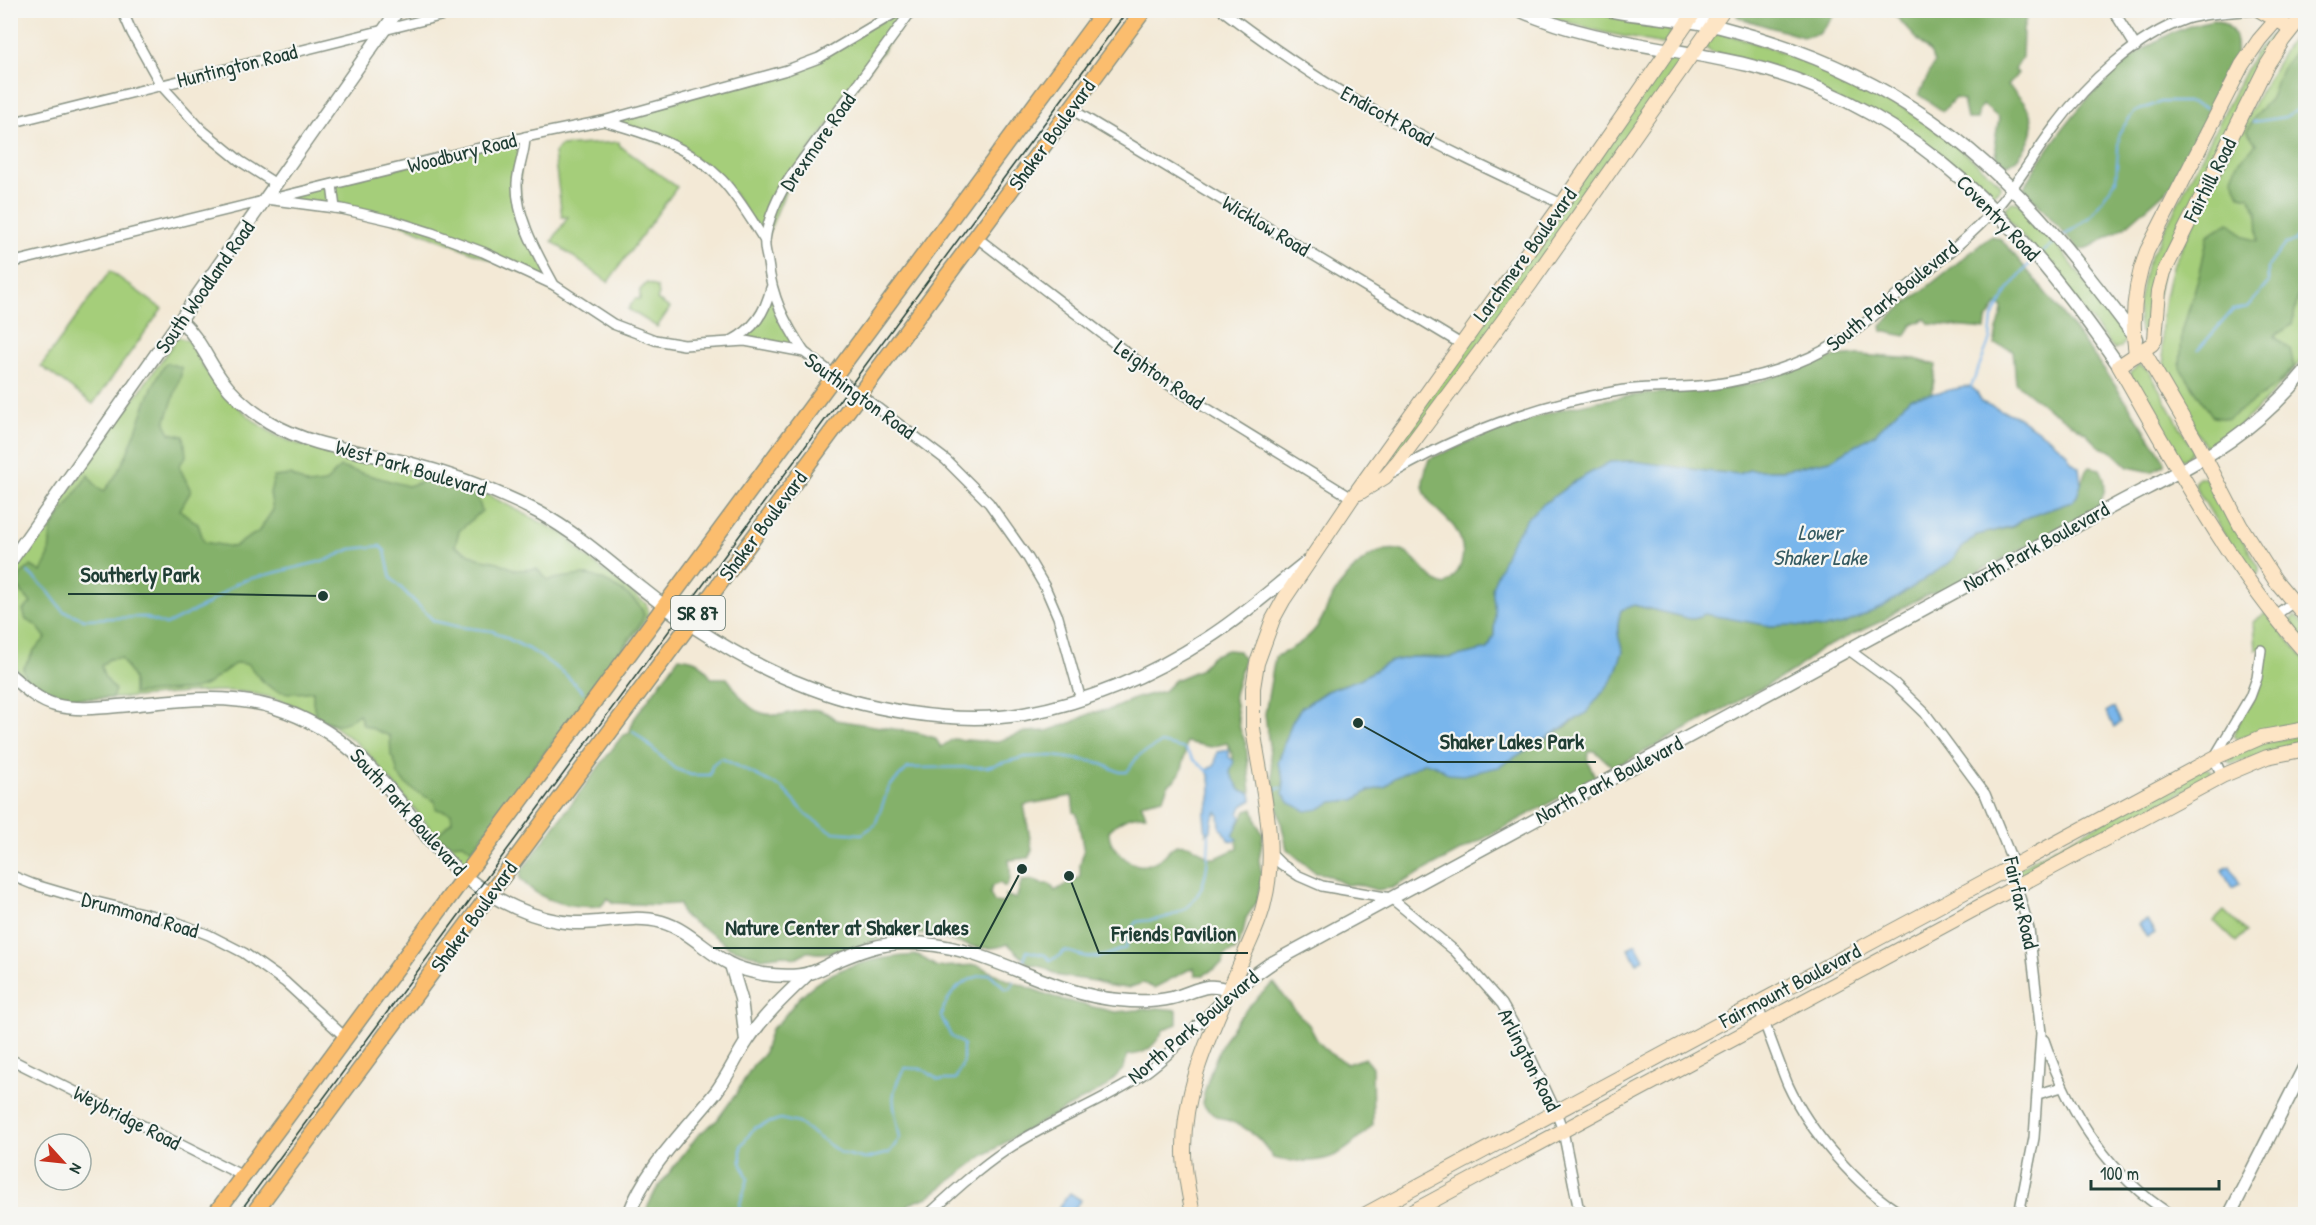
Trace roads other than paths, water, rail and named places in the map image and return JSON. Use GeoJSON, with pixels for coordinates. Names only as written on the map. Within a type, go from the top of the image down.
{"type":"FeatureCollection","features":[{"type":"Feature","properties":{"kind":"main road","name":"Shaker Boulevard"},"geometry":{"type":"LineString","coordinates":[[215,1215],[1105,10]]}},
{"type":"Feature","properties":{"kind":"main road","name":"Shaker Boulevard"},"geometry":{"type":"LineString","coordinates":[[253,1215],[1144,10]]}},
{"type":"Feature","properties":{"kind":"main road","name":"Larchmere Boulevard"},"geometry":{"type":"LineString","coordinates":[[1385,477],[1531,283],[1723,10]]}},
{"type":"Feature","properties":{"kind":"main road","name":"South Park Boulevard"},"geometry":{"type":"LineString","coordinates":[[2258,10],[2280,13],[2291,28]]}},
{"type":"Feature","properties":{"kind":"main road","name":"Fairhill Road"},"geometry":{"type":"LineString","coordinates":[[2119,366],[2152,344],[2155,339],[2159,291],[2173,253],[2259,80],[2291,28],[2306,11]]}},
{"type":"Feature","properties":{"kind":"main road","name":"Fairhill Road"},"geometry":{"type":"LineString","coordinates":[[2140,353],[2133,335],[2134,303],[2147,251],[2242,65],[2280,13]]}},
{"type":"Feature","properties":{"kind":"main road","name":"Larchmere Boulevard"},"geometry":{"type":"LineString","coordinates":[[1193,1215],[1184,1155],[1187,1110],[1202,1052],[1230,992],[1264,904],[1271,855],[1252,707],[1257,663],[1273,619],[1309,561],[1411,414],[1669,50],[1689,14]]}},
{"type":"Feature","properties":{"kind":"main road"},"geometry":{"type":"LineString","coordinates":[[2140,353],[2205,458],[2240,525],[2275,580],[2306,617]]}},
{"type":"Feature","properties":{"kind":"main road","name":"Coventry Road"},"geometry":{"type":"LineString","coordinates":[[2119,366],[2240,571],[2306,653]]}},
{"type":"Feature","properties":{"kind":"main road"},"geometry":{"type":"LineString","coordinates":[[1411,414],[1426,423]]}},
{"type":"Feature","properties":{"kind":"main road","name":"South Park Boulevard"},"geometry":{"type":"LineString","coordinates":[[1353,498],[1385,477]]}},
{"type":"Feature","properties":{"kind":"main road","name":"Fairmount Boulevard"},"geometry":{"type":"LineString","coordinates":[[1366,1215],[2214,758],[2262,737],[2306,729]]}},
{"type":"Feature","properties":{"kind":"main road","name":"Fairmount Boulevard"},"geometry":{"type":"LineString","coordinates":[[1408,1215],[2222,776],[2267,757],[2306,749]]}},
{"type":"Feature","properties":{"kind":"street"},"geometry":{"type":"LineString","coordinates":[[122,10],[161,85],[202,130],[240,161],[276,183]]}},
{"type":"Feature","properties":{"kind":"street","name":"South Woodland Road"},"geometry":{"type":"LineString","coordinates":[[13,559],[398,10]]}},
{"type":"Feature","properties":{"kind":"street","name":"Huntington Road"},"geometry":{"type":"LineString","coordinates":[[10,123],[465,10]]}},
{"type":"Feature","properties":{"kind":"street","name":"Woodbury Road"},"geometry":{"type":"LineString","coordinates":[[10,263],[525,137],[603,121],[798,66],[828,54],[900,10]]}},
{"type":"Feature","properties":{"kind":"street","name":"Drexmore Road"},"geometry":{"type":"LineString","coordinates":[[804,352],[784,322],[771,288],[765,242],[776,205],[784,187],[912,10]]}},
{"type":"Feature","properties":{"kind":"street","name":"Endicott Road"},"geometry":{"type":"LineString","coordinates":[[1222,10],[1301,66],[1376,112],[1468,161],[1562,204]]}},
{"type":"Feature","properties":{"kind":"street","name":"Coventry Road"},"geometry":{"type":"LineString","coordinates":[[1519,10],[1577,31],[1776,72],[1856,105],[1926,149],[1995,209],[2047,270],[2119,366]]}},
{"type":"Feature","properties":{"kind":"street","name":"Coventry Road"},"geometry":{"type":"LineString","coordinates":[[1607,10],[1640,17],[1689,14],[1713,26],[1813,57],[1874,84],[1916,109],[1950,132],[2013,188],[2072,255],[2133,335]]}},
{"type":"Feature","properties":{"kind":"street"},"geometry":{"type":"LineString","coordinates":[[2113,10],[2136,47]]}},
{"type":"Feature","properties":{"kind":"street","name":"South Park Boulevard"},"geometry":{"type":"LineString","coordinates":[[1385,477],[1422,456],[1463,437],[1520,415],[1574,399],[1621,391],[1709,385],[1738,380],[1791,365],[1820,353],[1844,339],[1899,294],[1995,209],[2013,188],[2055,126],[2073,104],[2110,67],[2136,47],[2186,19],[2206,14],[2258,10]]}},
{"type":"Feature","properties":{"kind":"street","name":"Wicklow Road"},"geometry":{"type":"LineString","coordinates":[[1071,108],[1461,344]]}},
{"type":"Feature","properties":{"kind":"street"},"geometry":{"type":"LineString","coordinates":[[603,121],[663,139],[708,167],[734,194],[765,242]]}},
{"type":"Feature","properties":{"kind":"street"},"geometry":{"type":"LineString","coordinates":[[525,137],[525,149],[517,184],[520,207],[537,252],[554,285]]}},
{"type":"Feature","properties":{"kind":"street"},"geometry":{"type":"LineString","coordinates":[[332,185],[335,208]]}},
{"type":"Feature","properties":{"kind":"street","name":"Southington Road"},"geometry":{"type":"LineString","coordinates":[[266,200],[335,208],[394,220],[432,233],[483,252],[554,285],[606,320],[642,337],[684,345],[745,341],[804,352],[932,449],[967,480],[1014,536],[1045,587],[1058,617],[1081,700]]}},
{"type":"Feature","properties":{"kind":"street","name":"Leighton Road"},"geometry":{"type":"LineString","coordinates":[[976,237],[1169,385],[1353,498]]}},
{"type":"Feature","properties":{"kind":"street","name":"Drexmore Road"},"geometry":{"type":"LineString","coordinates":[[729,342],[748,331],[761,317],[771,288]]}},
{"type":"Feature","properties":{"kind":"street","name":"West Park Boulevard"},"geometry":{"type":"LineString","coordinates":[[181,321],[198,339],[216,371],[233,394],[269,422],[308,440],[444,473],[513,499],[567,529],[664,606],[738,654],[798,683],[878,707],[923,715],[975,718],[1022,714],[1081,700],[1122,684],[1207,639],[1309,561]]}},
{"type":"Feature","properties":{"kind":"street","name":"North Park Boulevard"},"geometry":{"type":"LineString","coordinates":[[929,1215],[964,1182],[1006,1150],[1143,1074],[1230,992],[1270,963],[2121,501],[2205,458],[2231,442],[2266,414],[2306,370]]}},
{"type":"Feature","properties":{"kind":"street"},"geometry":{"type":"LineString","coordinates":[[2274,616],[2306,593]]}},
{"type":"Feature","properties":{"kind":"street","name":"Fairfax Road"},"geometry":{"type":"LineString","coordinates":[[1849,650],[1893,682],[1925,713],[1985,795],[2009,850],[2029,929],[2041,1033],[2038,1094],[2028,1176],[2019,1215]]}},
{"type":"Feature","properties":{"kind":"street"},"geometry":{"type":"LineString","coordinates":[[2222,776],[2214,758],[2250,697],[2261,650]]}},
{"type":"Feature","properties":{"kind":"street","name":"South Park Boulevard"},"geometry":{"type":"LineString","coordinates":[[10,675],[40,699],[72,708],[210,698],[252,702],[292,714],[328,732],[357,753],[384,781],[436,849],[465,877],[490,895],[521,910],[550,919],[573,923],[635,918],[659,921],[682,930],[731,964],[762,974],[809,973],[874,947],[903,942],[960,949],[1050,984],[1088,996],[1127,1001],[1154,1001],[1174,998],[1207,986],[1216,986],[1230,992]]}},
{"type":"Feature","properties":{"kind":"street","name":"Arlington Road"},"geometry":{"type":"LineString","coordinates":[[1271,855],[1299,876],[1322,886],[1391,898],[1455,951],[1502,1004],[1523,1041],[1557,1112],[1563,1131],[1578,1210],[1584,1215]]}},
{"type":"Feature","properties":{"kind":"street","name":"Drummond Road"},"geometry":{"type":"LineString","coordinates":[[10,875],[76,897],[171,920],[209,935],[244,952],[285,982],[346,1038]]}},
{"type":"Feature","properties":{"kind":"street"},"geometry":{"type":"LineString","coordinates":[[731,964],[741,999],[746,1041]]}},
{"type":"Feature","properties":{"kind":"street","name":"South Park Boulevard"},"geometry":{"type":"LineString","coordinates":[[629,1215],[634,1200],[650,1171],[718,1089],[746,1041],[769,1011],[809,973]]}},
{"type":"Feature","properties":{"kind":"street"},"geometry":{"type":"LineString","coordinates":[[1757,1004],[1789,1087],[1818,1134],[1857,1180],[1902,1215]]}},
{"type":"Feature","properties":{"kind":"street"},"geometry":{"type":"LineString","coordinates":[[2041,1033],[2062,1087],[2081,1123],[2101,1152],[2142,1193],[2170,1215]]}},
{"type":"Feature","properties":{"kind":"street","name":"Weybridge Road"},"geometry":{"type":"LineString","coordinates":[[10,1059],[243,1176]]}},
{"type":"Feature","properties":{"kind":"street"},"geometry":{"type":"LineString","coordinates":[[2230,1215],[2306,1064]]}},
{"type":"Feature","properties":{"kind":"street"},"geometry":{"type":"LineString","coordinates":[[2038,1094],[2062,1087]]}},
{"type":"Feature","properties":{"kind":"water","name":"Lower Shaker Lake"},"geometry":{"type":"Polygon","coordinates":[[[1971,387],[1977,392],[1981,402],[2018,417],[2066,452],[2071,461],[2079,467],[2081,484],[2077,496],[2071,502],[2023,519],[2013,526],[1977,535],[1949,563],[1884,606],[1844,624],[1824,628],[1771,626],[1705,614],[1691,619],[1634,605],[1621,610],[1618,631],[1623,651],[1613,679],[1586,713],[1499,767],[1463,775],[1449,774],[1425,762],[1394,778],[1385,787],[1368,791],[1354,800],[1332,802],[1319,809],[1306,811],[1290,803],[1283,794],[1284,780],[1278,763],[1292,722],[1301,708],[1327,691],[1360,679],[1389,662],[1412,657],[1449,658],[1488,649],[1494,635],[1495,612],[1492,587],[1509,546],[1528,517],[1574,482],[1610,462],[1633,461],[1739,474],[1749,470],[1783,470],[1831,460],[1875,434],[1910,398],[1971,387]]]}},
{"type":"Feature","properties":{"kind":"water"},"geometry":{"type":"Polygon","coordinates":[[[2114,708],[2121,722],[2114,727],[2106,712],[2114,708]]]}},
{"type":"Feature","properties":{"kind":"water"},"geometry":{"type":"Polygon","coordinates":[[[1229,750],[1229,757],[1234,761],[1230,772],[1240,790],[1251,793],[1252,800],[1242,806],[1239,814],[1241,817],[1233,836],[1237,839],[1234,842],[1228,840],[1220,828],[1217,812],[1212,820],[1211,830],[1206,834],[1204,814],[1211,792],[1207,770],[1215,764],[1217,752],[1229,750]]]}},
{"type":"Feature","properties":{"kind":"water"},"geometry":{"type":"Polygon","coordinates":[[[2230,866],[2240,884],[2232,888],[2222,870],[2230,866]]]}},
{"type":"Feature","properties":{"kind":"water"},"geometry":{"type":"Polygon","coordinates":[[[2147,920],[2155,933],[2147,938],[2139,924],[2147,920]]]}},
{"type":"Feature","properties":{"kind":"water"},"geometry":{"type":"Polygon","coordinates":[[[1636,944],[1644,959],[1637,963],[1628,948],[1636,944]]]}},
{"type":"Feature","properties":{"kind":"water"},"geometry":{"type":"Polygon","coordinates":[[[1070,1193],[1081,1200],[1070,1214],[1063,1214],[1057,1210],[1070,1193]]]}},
{"type":"Feature","properties":{"kind":"waterway"},"geometry":{"type":"LineString","coordinates":[[2061,238],[2091,216],[2116,180],[2119,133],[2134,112],[2161,102],[2187,102],[2208,109]]}},
{"type":"Feature","properties":{"kind":"waterway"},"geometry":{"type":"LineString","coordinates":[[2253,122],[2285,117],[2306,105]]}},
{"type":"Feature","properties":{"kind":"waterway"},"geometry":{"type":"LineString","coordinates":[[2198,350],[2233,310],[2248,307],[2268,283],[2268,267],[2285,244],[2294,242],[2306,224]]}},
{"type":"Feature","properties":{"kind":"waterway"},"geometry":{"type":"LineString","coordinates":[[2040,254],[2054,244]]}},
{"type":"Feature","properties":{"kind":"waterway"},"geometry":{"type":"LineString","coordinates":[[1971,387],[1990,339],[1992,318],[2009,289],[2033,260]]}},
{"type":"Feature","properties":{"kind":"waterway"},"geometry":{"type":"LineString","coordinates":[[28,572],[48,591],[63,611],[84,619],[144,617],[166,625],[206,605],[237,583],[327,560],[351,549],[380,546],[385,551],[391,578],[434,621],[493,631],[534,652],[565,674],[583,692]]}},
{"type":"Feature","properties":{"kind":"waterway"},"geometry":{"type":"LineString","coordinates":[[633,731],[674,768],[691,775],[710,775],[712,765],[721,758],[782,788],[810,818],[833,832],[862,834],[875,825],[889,787],[908,768],[987,767],[1025,757],[1053,756],[1097,762],[1120,772],[1127,772],[1138,756],[1161,743],[1185,749],[1209,772]]}},
{"type":"Feature","properties":{"kind":"waterway"},"geometry":{"type":"LineString","coordinates":[[1270,790],[1282,788]]}},
{"type":"Feature","properties":{"kind":"waterway"},"geometry":{"type":"LineString","coordinates":[[1023,962],[1027,951],[1045,955],[1050,960],[1060,956],[1064,951],[1088,957],[1107,955],[1126,948],[1127,934],[1136,922],[1163,918],[1189,906],[1197,896],[1206,874],[1209,833]]}},
{"type":"Feature","properties":{"kind":"waterway"},"geometry":{"type":"LineString","coordinates":[[746,1214],[739,1207],[748,1179],[741,1162],[741,1146],[754,1128],[780,1119],[798,1123],[841,1153],[865,1159],[889,1153],[900,1138],[894,1110],[894,1095],[905,1068],[923,1069],[938,1080],[955,1080],[963,1063],[963,1044],[951,1036],[941,1016],[953,993],[972,978],[990,974],[1006,989],[1011,988],[1014,981]]}},
{"type":"Feature","properties":{"kind":"tram line"},"geometry":{"type":"LineString","coordinates":[[238,1214],[1128,10]]}},
{"type":"Feature","properties":{"kind":"place","name":"Southerly Park"},"geometry":{"type":"Point","coordinates":[323,596]}},
{"type":"Feature","properties":{"kind":"place","name":"Shaker Lakes Park"},"geometry":{"type":"Point","coordinates":[1358,723]}},
{"type":"Feature","properties":{"kind":"place","name":"Nature Center at Shaker Lakes"},"geometry":{"type":"Point","coordinates":[1022,869]}},
{"type":"Feature","properties":{"kind":"place","name":"Friends Pavilion"},"geometry":{"type":"Point","coordinates":[1069,876]}}]}
